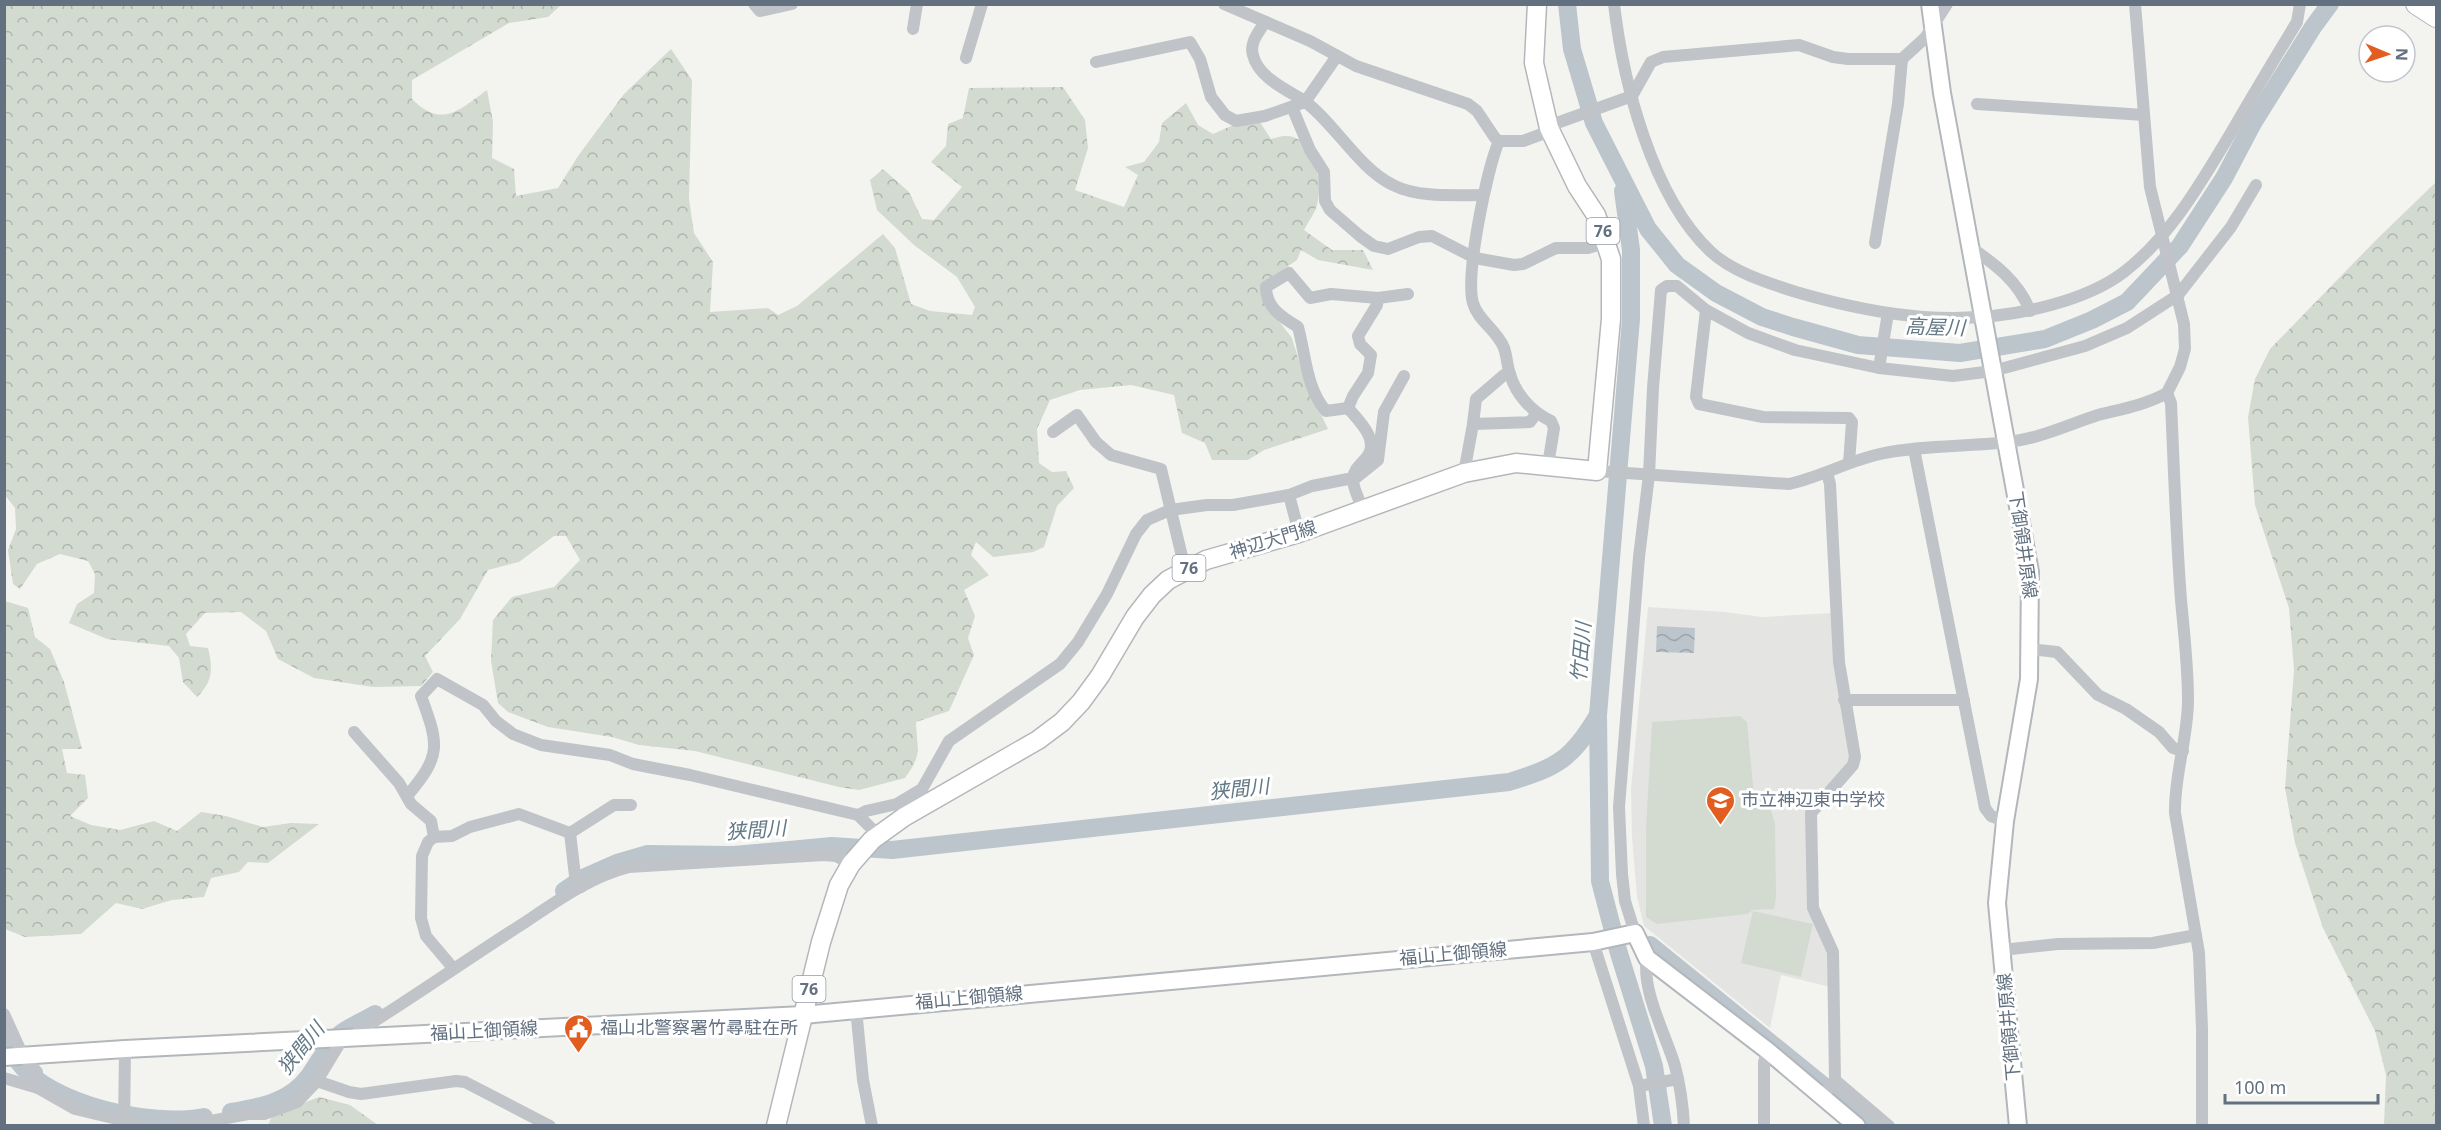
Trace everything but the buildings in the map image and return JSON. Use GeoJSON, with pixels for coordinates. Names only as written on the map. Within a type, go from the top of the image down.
{"type":"FeatureCollection","features":[{"type":"Feature","properties":{"kind":"highway"},"geometry":{"type":"LineString","coordinates":[[2416,4],[2436,17]]}},
{"type":"Feature","properties":{"kind":"main road","name":"76"},"geometry":{"type":"LineString","coordinates":[[1537,4],[1534,63],[1551,126],[1568,169],[1596,215],[1607,242],[1612,278],[1600,471]]}},
{"type":"Feature","properties":{"kind":"main road","name":"下御領井原線"},"geometry":{"type":"LineString","coordinates":[[1930,4],[1970,247],[2030,572],[2030,649],[2025,709],[2005,821],[1997,903],[2018,1125]]}},
{"type":"Feature","properties":{"kind":"main road","name":"神辺大門線"},"geometry":{"type":"LineString","coordinates":[[776,1125],[821,942],[839,885],[854,861],[875,837],[924,805],[1038,740],[1062,722],[1094,685],[1135,617],[1152,595],[1168,580],[1185,569],[1206,560],[1299,533],[1464,472],[1516,463],[1600,471]]}},
{"type":"Feature","properties":{"kind":"main road","name":"福山上御領線"},"geometry":{"type":"LineString","coordinates":[[15,1057],[125,1049],[803,1015],[1595,941],[1632,933]]}},
{"type":"Feature","properties":{"kind":"main road"},"geometry":{"type":"LineString","coordinates":[[1632,933],[1647,958],[1768,1051],[1857,1125]]}},
{"type":"Feature","properties":{"kind":"street"},"geometry":{"type":"LineString","coordinates":[[754,4],[760,11],[792,4]]}},
{"type":"Feature","properties":{"kind":"street"},"geometry":{"type":"LineString","coordinates":[[913,29],[917,4]]}},
{"type":"Feature","properties":{"kind":"street"},"geometry":{"type":"LineString","coordinates":[[966,58],[982,4]]}},
{"type":"Feature","properties":{"kind":"street"},"geometry":{"type":"LineString","coordinates":[[1224,4],[1310,40],[1356,66],[1468,104],[1477,111],[1499,141],[1523,141],[1542,134],[1551,126],[1630,96],[1651,62],[1663,57],[1799,45],[1848,59],[1902,59],[1917,46],[1947,4]]}},
{"type":"Feature","properties":{"kind":"street"},"geometry":{"type":"LineString","coordinates":[[1614,4],[1622,63],[1630,96],[1644,135],[1666,187],[1685,223],[1710,252],[1769,284],[1888,317],[1984,321],[2065,302],[2106,284],[2123,273],[2162,236],[2211,167],[2296,22],[2300,4]]}},
{"type":"Feature","properties":{"kind":"street"},"geometry":{"type":"LineString","coordinates":[[1600,471],[1779,485],[1818,477],[1849,463],[1879,454],[2007,442],[2051,433],[2167,393],[2180,367],[2184,349],[2184,324],[2150,188],[2136,4]]}},
{"type":"Feature","properties":{"kind":"street"},"geometry":{"type":"LineString","coordinates":[[1265,22],[1252,46],[1253,56],[1259,68],[1276,84],[1305,102],[1384,180],[1393,185],[1417,191],[1483,195]]}},
{"type":"Feature","properties":{"kind":"street"},"geometry":{"type":"LineString","coordinates":[[1096,62],[1190,42],[1200,59],[1211,97],[1225,115],[1236,121],[1305,102],[1337,57]]}},
{"type":"Feature","properties":{"kind":"street"},"geometry":{"type":"LineString","coordinates":[[1875,243],[1895,126],[1902,59]]}},
{"type":"Feature","properties":{"kind":"street"},"geometry":{"type":"LineString","coordinates":[[1977,104],[2144,115]]}},
{"type":"Feature","properties":{"kind":"street"},"geometry":{"type":"LineString","coordinates":[[1292,107],[1310,150],[1324,172],[1324,201],[1330,210],[1374,246],[1388,249],[1419,237],[1432,236],[1474,258],[1522,264],[1556,248],[1588,248],[1607,242]]}},
{"type":"Feature","properties":{"kind":"street"},"geometry":{"type":"LineString","coordinates":[[1499,141],[1483,195],[1470,286],[1473,304],[1482,319],[1500,338],[1514,384],[1536,414],[1551,421],[1554,428],[1548,465]]}},
{"type":"Feature","properties":{"kind":"street"},"geometry":{"type":"LineString","coordinates":[[1632,933],[1622,874],[1619,807],[1661,290],[1667,286],[1677,286],[1706,310],[1748,333],[1795,350],[1880,366],[1953,376],[1993,369],[2085,346],[2127,328],[2177,292],[2230,227],[2256,185]]}},
{"type":"Feature","properties":{"kind":"street"},"geometry":{"type":"LineString","coordinates":[[1970,247],[1999,268],[2015,285],[2030,311]]}},
{"type":"Feature","properties":{"kind":"street"},"geometry":{"type":"LineString","coordinates":[[1348,408],[1326,411],[1320,404],[1309,381],[1298,327],[1274,310],[1266,296],[1266,286],[1289,273],[1310,298],[1331,294],[1378,298],[1408,294]]}},
{"type":"Feature","properties":{"kind":"street"},"geometry":{"type":"LineString","coordinates":[[1348,408],[1370,368],[1371,355],[1360,344],[1358,336],[1377,305],[1378,298]]}},
{"type":"Feature","properties":{"kind":"street"},"geometry":{"type":"LineString","coordinates":[[1706,310],[1696,397],[1699,404],[1763,417],[1849,418],[1852,422],[1849,463]]}},
{"type":"Feature","properties":{"kind":"street"},"geometry":{"type":"LineString","coordinates":[[1880,366],[1888,317]]}},
{"type":"Feature","properties":{"kind":"street"},"geometry":{"type":"LineString","coordinates":[[1464,472],[1476,399],[1504,375],[1510,374]]}},
{"type":"Feature","properties":{"kind":"street"},"geometry":{"type":"LineString","coordinates":[[858,815],[897,804],[922,789],[949,741],[1060,664],[1078,642],[1107,594],[1142,525],[1147,520],[1170,510],[1207,505],[1233,505],[1289,495],[1312,486],[1353,480],[1378,460],[1384,412],[1404,376]]}},
{"type":"Feature","properties":{"kind":"street"},"geometry":{"type":"LineString","coordinates":[[2167,393],[2171,403],[2181,602],[2187,643],[2188,701],[2175,813],[2199,953],[2202,1125]]}},
{"type":"Feature","properties":{"kind":"street"},"geometry":{"type":"LineString","coordinates":[[1348,408],[1366,429],[1370,438],[1370,453],[1355,470],[1353,480],[1363,510]]}},
{"type":"Feature","properties":{"kind":"street"},"geometry":{"type":"LineString","coordinates":[[1473,424],[1530,422],[1536,414]]}},
{"type":"Feature","properties":{"kind":"street"},"geometry":{"type":"LineString","coordinates":[[1053,432],[1077,415],[1096,442],[1112,455],[1161,469],[1185,569]]}},
{"type":"Feature","properties":{"kind":"street"},"geometry":{"type":"LineString","coordinates":[[1914,449],[1985,808],[1991,816],[2005,821]]}},
{"type":"Feature","properties":{"kind":"street"},"geometry":{"type":"LineString","coordinates":[[1823,1095],[1834,1081],[1833,952],[1813,908],[1811,813],[1853,765],[1855,757],[1839,662],[1830,483],[1827,473]]}},
{"type":"Feature","properties":{"kind":"street"},"geometry":{"type":"LineString","coordinates":[[1289,495],[1299,533]]}},
{"type":"Feature","properties":{"kind":"street"},"geometry":{"type":"LineString","coordinates":[[2030,649],[2057,652],[2098,695],[2126,709],[2159,732],[2173,748],[2183,751]]}},
{"type":"Feature","properties":{"kind":"street"},"geometry":{"type":"LineString","coordinates":[[407,796],[424,776],[432,762],[434,732],[421,696],[437,679],[483,705],[513,734],[541,745],[610,755],[633,764],[690,775],[858,815],[875,837]]}},
{"type":"Feature","properties":{"kind":"street"},"geometry":{"type":"LineString","coordinates":[[1844,700],[1964,700]]}},
{"type":"Feature","properties":{"kind":"street"},"geometry":{"type":"LineString","coordinates":[[354,732],[399,783],[411,804],[431,821],[434,837]]}},
{"type":"Feature","properties":{"kind":"street"},"geometry":{"type":"LineString","coordinates":[[570,834],[614,805],[631,805]]}},
{"type":"Feature","properties":{"kind":"street"},"geometry":{"type":"LineString","coordinates":[[450,964],[426,936],[421,918],[422,856],[428,842],[434,837],[452,836],[470,827],[519,814],[570,834]]}},
{"type":"Feature","properties":{"kind":"street"},"geometry":{"type":"LineString","coordinates":[[570,834],[578,882]]}},
{"type":"Feature","properties":{"kind":"street"},"geometry":{"type":"LineString","coordinates":[[184,1125],[248,1114],[264,1114],[297,1102],[317,1081],[343,1038],[359,1031],[429,987],[450,964],[578,882],[629,867],[824,855],[854,861]]}},
{"type":"Feature","properties":{"kind":"street"},"geometry":{"type":"LineString","coordinates":[[2002,950],[2058,944],[2153,943],[2196,935]]}},
{"type":"Feature","properties":{"kind":"street"},"geometry":{"type":"LineString","coordinates":[[1595,941],[1641,1086],[1644,1125]]}},
{"type":"Feature","properties":{"kind":"street"},"geometry":{"type":"LineString","coordinates":[[1647,958],[1645,968],[1648,986],[1676,1079],[1684,1125]]}},
{"type":"Feature","properties":{"kind":"street"},"geometry":{"type":"LineString","coordinates":[[856,1009],[863,1080],[872,1125]]}},
{"type":"Feature","properties":{"kind":"street"},"geometry":{"type":"LineString","coordinates":[[4,1014],[15,1057],[37,1082],[75,1109],[147,1125]]}},
{"type":"Feature","properties":{"kind":"street"},"geometry":{"type":"LineString","coordinates":[[124,1119],[125,1049]]}},
{"type":"Feature","properties":{"kind":"street"},"geometry":{"type":"LineString","coordinates":[[1764,1125],[1764,1062],[1768,1051]]}},
{"type":"Feature","properties":{"kind":"street"},"geometry":{"type":"LineString","coordinates":[[4,1078],[37,1082]]}},
{"type":"Feature","properties":{"kind":"street"},"geometry":{"type":"LineString","coordinates":[[1641,1086],[1676,1079]]}},
{"type":"Feature","properties":{"kind":"street"},"geometry":{"type":"LineString","coordinates":[[317,1081],[361,1094],[456,1081],[465,1082],[550,1125]]}},
{"type":"Feature","properties":{"kind":"street"},"geometry":{"type":"LineString","coordinates":[[1834,1081],[1890,1125]]}},
{"type":"Feature","properties":{"kind":"shaded area","name":"市立神辺東中学校"},"geometry":{"type":"Polygon","coordinates":[[[1648,607],[1762,617],[1832,613],[1851,763],[1808,813],[1810,914],[1829,953],[1830,987],[1781,975],[1770,1028],[1644,926],[1637,897],[1631,789],[1648,607]]]}},
{"type":"Feature","properties":{"kind":"green space"},"geometry":{"type":"Polygon","coordinates":[[[4,5],[561,5],[548,17],[509,23],[412,80],[412,99],[432,113],[442,115],[459,110],[487,90],[493,122],[492,158],[514,169],[516,196],[558,188],[578,156],[624,94],[671,49],[692,80],[689,199],[694,233],[713,262],[710,312],[768,308],[778,315],[797,306],[883,234],[895,248],[911,304],[930,311],[972,315],[975,307],[957,277],[914,245],[877,210],[870,180],[883,169],[909,192],[922,219],[934,220],[962,187],[931,162],[946,146],[948,124],[963,118],[969,88],[1063,87],[1085,120],[1088,148],[1075,190],[1124,207],[1138,175],[1125,167],[1144,162],[1159,142],[1162,123],[1186,103],[1198,125],[1213,134],[1231,126],[1260,122],[1271,139],[1285,136],[1295,138],[1304,143],[1310,152],[1317,173],[1319,196],[1316,208],[1304,230],[1332,250],[1363,250],[1373,270],[1318,260],[1301,250],[1297,260],[1262,284],[1263,301],[1292,338],[1305,381],[1328,429],[1264,450],[1248,460],[1212,460],[1205,443],[1182,433],[1174,395],[1131,385],[1080,390],[1050,400],[1037,429],[1039,463],[1052,472],[1066,471],[1074,488],[1057,506],[1044,547],[1033,552],[993,557],[976,542],[971,555],[989,575],[964,590],[975,616],[968,638],[974,655],[949,711],[916,722],[917,757],[905,778],[859,790],[839,787],[695,751],[639,745],[612,737],[548,727],[508,712],[498,703],[491,661],[493,620],[512,597],[554,587],[580,560],[566,536],[554,536],[519,562],[488,570],[460,619],[425,656],[433,672],[421,686],[373,687],[314,678],[278,659],[266,631],[241,612],[205,613],[186,634],[190,646],[208,648],[210,655],[209,680],[197,697],[183,682],[179,658],[169,646],[107,639],[69,623],[77,604],[94,593],[95,574],[88,561],[60,554],[37,564],[20,589],[13,584],[8,550],[16,529],[15,508],[4,494],[4,5]]]}},
{"type":"Feature","properties":{"kind":"green space"},"geometry":{"type":"Polygon","coordinates":[[[2436,182],[2436,1125],[2384,1125],[2386,1075],[2375,1031],[2323,928],[2295,843],[2285,788],[2294,670],[2289,608],[2255,505],[2248,417],[2255,379],[2270,349],[2436,182]]]}},
{"type":"Feature","properties":{"kind":"green space"},"geometry":{"type":"Polygon","coordinates":[[[5,601],[28,608],[35,637],[50,649],[64,682],[82,749],[62,749],[67,773],[85,775],[88,798],[70,816],[91,825],[120,830],[154,821],[177,831],[201,812],[226,816],[263,827],[291,823],[319,824],[268,863],[248,862],[239,872],[211,878],[204,897],[172,900],[142,909],[116,903],[81,934],[25,937],[5,929],[5,601]]]}},
{"type":"Feature","properties":{"kind":"green space"},"geometry":{"type":"Polygon","coordinates":[[[1740,716],[1747,722],[1755,807],[1770,807],[1775,824],[1776,898],[1774,909],[1657,924],[1646,917],[1646,828],[1652,722],[1740,716]]]}},
{"type":"Feature","properties":{"kind":"green space"},"geometry":{"type":"Polygon","coordinates":[[[1753,911],[1813,924],[1801,977],[1741,963],[1753,911]]]}},
{"type":"Feature","properties":{"kind":"green space"},"geometry":{"type":"Polygon","coordinates":[[[319,1097],[350,1105],[378,1125],[268,1126],[272,1115],[319,1097]]]}},
{"type":"Feature","properties":{"kind":"water"},"geometry":{"type":"Polygon","coordinates":[[[1657,626],[1695,628],[1694,653],[1656,652],[1657,626]]]}},
{"type":"Feature","properties":{"kind":"waterway","name":"高屋川"},"geometry":{"type":"LineString","coordinates":[[1567,4],[1572,49],[1594,123],[1648,229],[1677,265],[1716,293],[1762,317],[1793,327],[1858,345],[1960,353],[2045,339],[2092,320],[2127,302],[2180,246],[2224,178],[2253,123],[2330,4]]}},
{"type":"Feature","properties":{"kind":"waterway","name":"竹田川"},"geometry":{"type":"LineString","coordinates":[[1623,191],[1631,250],[1631,319],[1598,715],[1600,881],[1618,950],[1654,1066],[1663,1126]]}},
{"type":"Feature","properties":{"kind":"waterway","name":"狭間川"},"geometry":{"type":"LineString","coordinates":[[564,891],[583,878],[617,863],[648,854],[734,855],[832,846],[892,850],[1509,782],[1552,766],[1562,759],[1580,742],[1598,715]]}},
{"type":"Feature","properties":{"kind":"waterway"},"geometry":{"type":"LineString","coordinates":[[1650,945],[1873,1126]]}},
{"type":"Feature","properties":{"kind":"waterway","name":"狭間川"},"geometry":{"type":"LineString","coordinates":[[231,1112],[274,1102],[293,1092],[309,1076],[339,1035],[375,1014]]}},
{"type":"Feature","properties":{"kind":"waterway","name":"狭間川"},"geometry":{"type":"LineString","coordinates":[[4,1031],[17,1060],[32,1076],[53,1090],[77,1101],[103,1110],[158,1119],[204,1117]]}},
{"type":"Feature","properties":{"kind":"place","name":"市立神辺東中学校"},"geometry":{"type":"Point","coordinates":[1720,826]}},
{"type":"Feature","properties":{"kind":"place","name":"福山北警察署竹尋駐在所"},"geometry":{"type":"Point","coordinates":[579,1054]}}]}
